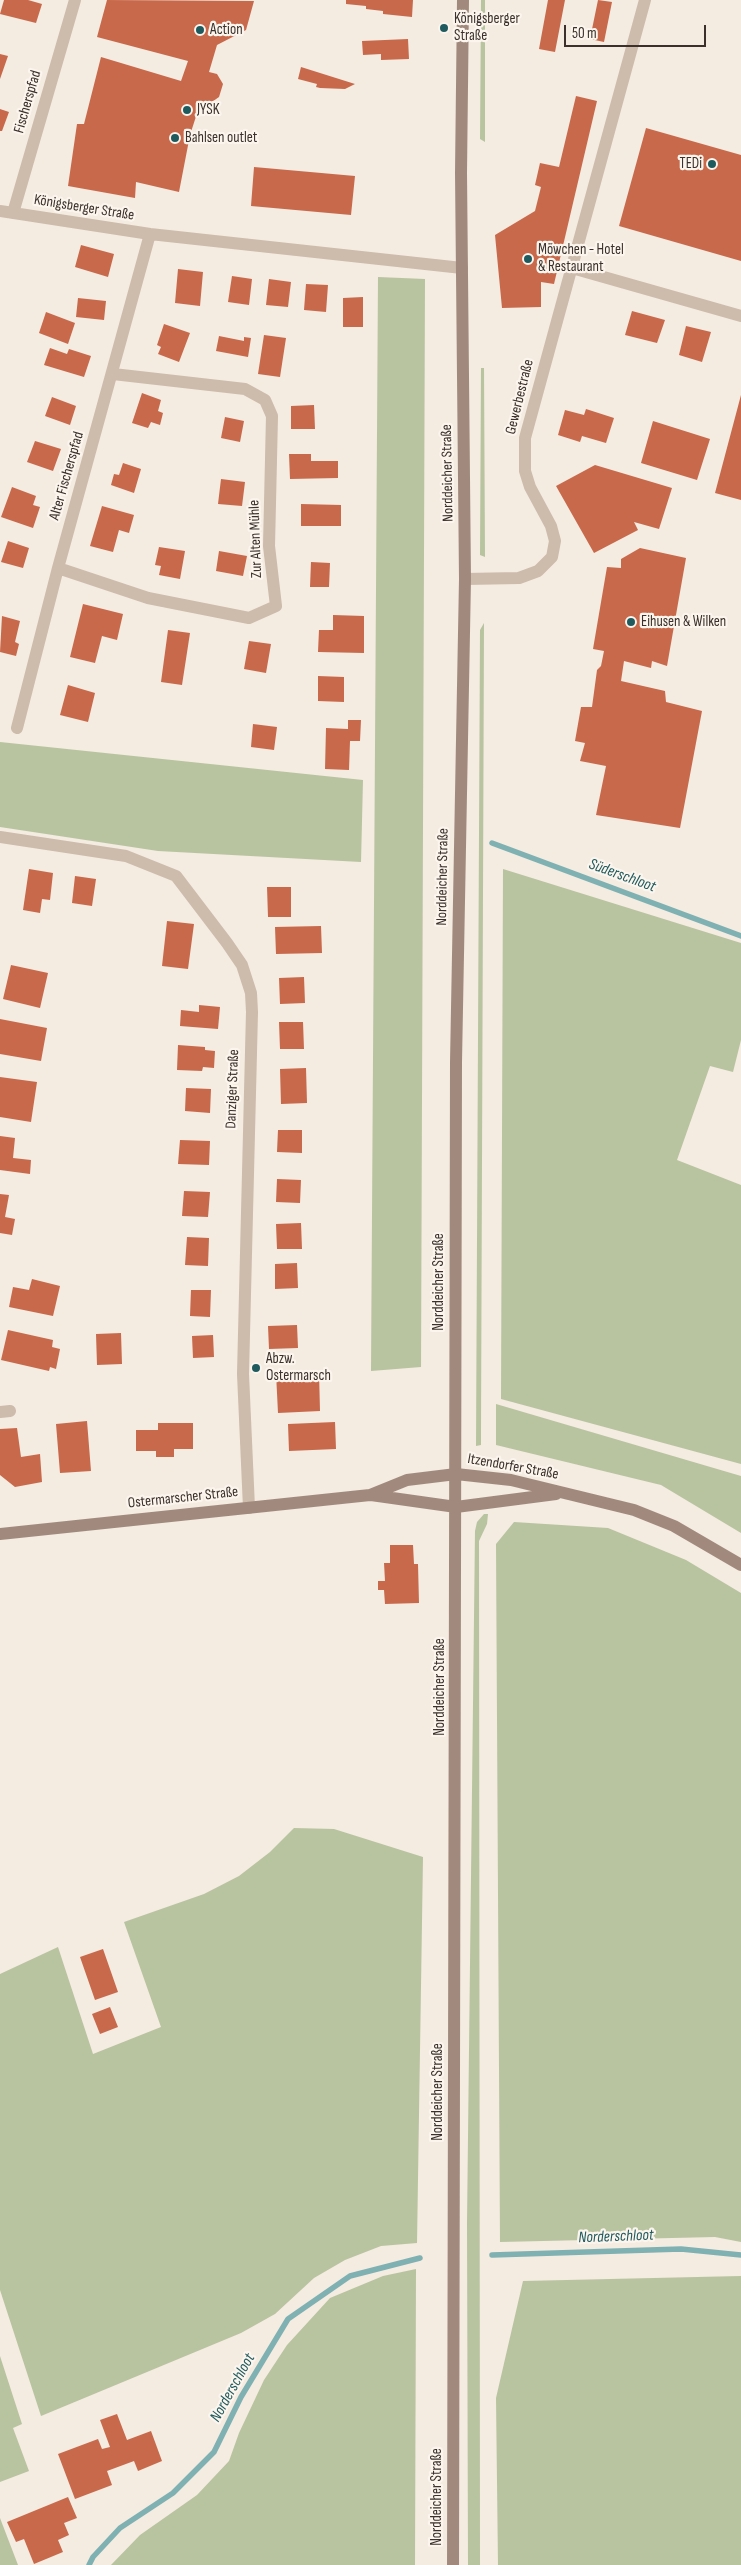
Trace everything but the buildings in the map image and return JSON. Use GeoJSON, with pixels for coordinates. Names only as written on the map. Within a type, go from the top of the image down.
{"type":"FeatureCollection","features":[{"type":"Feature","properties":{"kind":"main road","name":"Norddeicher Straße"},"geometry":{"type":"LineString","coordinates":[[453,2565],[456,1062],[465,579],[462,268],[463,0]]}},
{"type":"Feature","properties":{"kind":"main road","name":"Itzendorfer Straße"},"geometry":{"type":"LineString","coordinates":[[456,1474],[511,1480],[634,1510],[674,1526],[741,1565]]}},
{"type":"Feature","properties":{"kind":"main road","name":"Ostermarscher Straße"},"geometry":{"type":"LineString","coordinates":[[0,1534],[370,1494],[407,1480],[456,1474]]}},
{"type":"Feature","properties":{"kind":"main road","name":"Itzendorfer Straße"},"geometry":{"type":"LineString","coordinates":[[456,1507],[564,1493]]}},
{"type":"Feature","properties":{"kind":"main road","name":"Ostermarscher Straße"},"geometry":{"type":"LineString","coordinates":[[370,1494],[456,1507]]}},
{"type":"Feature","properties":{"kind":"street","name":"Fischerspfad"},"geometry":{"type":"LineString","coordinates":[[6,212],[75,0]]}},
{"type":"Feature","properties":{"kind":"street","name":"Gewerbestraße"},"geometry":{"type":"LineString","coordinates":[[465,579],[519,578],[538,571],[552,557],[556,541],[551,526],[530,487],[525,470],[525,438],[645,0]]}},
{"type":"Feature","properties":{"kind":"street","name":"Königsberger Straße"},"geometry":{"type":"LineString","coordinates":[[6,212],[150,234],[462,268]]}},
{"type":"Feature","properties":{"kind":"street","name":"Alter Fischerspfad"},"geometry":{"type":"LineString","coordinates":[[17,728],[58,568],[113,374],[150,234]]}},
{"type":"Feature","properties":{"kind":"street"},"geometry":{"type":"LineString","coordinates":[[572,268],[741,316]]}},
{"type":"Feature","properties":{"kind":"street","name":"Zur Alten Mühle"},"geometry":{"type":"LineString","coordinates":[[58,568],[148,598],[249,618],[276,606],[270,546],[272,416],[265,400],[246,389],[113,374]]}},
{"type":"Feature","properties":{"kind":"street","name":"Danziger Straße"},"geometry":{"type":"LineString","coordinates":[[0,838],[126,856],[176,876],[227,942],[242,965],[251,993],[252,1012],[243,1374],[249,1508]]}},
{"type":"Feature","properties":{"kind":"green space"},"geometry":{"type":"Polygon","coordinates":[[[481,0],[485,0],[485,142],[480,139],[481,0]]]}},
{"type":"Feature","properties":{"kind":"green space"},"geometry":{"type":"Polygon","coordinates":[[[378,277],[425,279],[421,1367],[371,1371],[378,277]]]}},
{"type":"Feature","properties":{"kind":"green space"},"geometry":{"type":"Polygon","coordinates":[[[481,368],[484,368],[485,557],[480,555],[481,368]]]}},
{"type":"Feature","properties":{"kind":"green space"},"geometry":{"type":"Polygon","coordinates":[[[484,623],[481,1445],[476,1446],[480,630],[484,623]]]}},
{"type":"Feature","properties":{"kind":"green space"},"geometry":{"type":"Polygon","coordinates":[[[0,742],[363,780],[361,862],[158,851],[0,827],[0,742]]]}},
{"type":"Feature","properties":{"kind":"green space"},"geometry":{"type":"Polygon","coordinates":[[[503,869],[741,943],[741,1040],[733,1072],[710,1066],[677,1160],[741,1185],[741,1464],[501,1399],[503,869]]]}},
{"type":"Feature","properties":{"kind":"green space"},"geometry":{"type":"Polygon","coordinates":[[[496,1404],[741,1476],[741,1533],[661,1485],[496,1445],[496,1404]]]}},
{"type":"Feature","properties":{"kind":"green space"},"geometry":{"type":"Polygon","coordinates":[[[484,1514],[488,1514],[487,1524],[479,1541],[480,2565],[468,2565],[467,2223],[475,1531],[477,1522],[484,1514]]]}},
{"type":"Feature","properties":{"kind":"green space"},"geometry":{"type":"Polygon","coordinates":[[[514,1522],[608,1528],[686,1560],[741,1593],[741,2242],[715,2237],[500,2242],[496,1544],[514,1522]]]}},
{"type":"Feature","properties":{"kind":"green space"},"geometry":{"type":"Polygon","coordinates":[[[294,1828],[334,1829],[423,1857],[417,2243],[381,2246],[345,2260],[314,2278],[275,2314],[241,2333],[41,2416],[0,2290],[0,1974],[58,1947],[93,2054],[161,2027],[124,1922],[204,1894],[239,1876],[270,1852],[294,1828]]]}},
{"type":"Feature","properties":{"kind":"green space"},"geometry":{"type":"Polygon","coordinates":[[[416,2269],[415,2565],[111,2565],[140,2535],[197,2495],[229,2461],[239,2433],[264,2380],[287,2345],[330,2298],[383,2276],[416,2269]]]}},
{"type":"Feature","properties":{"kind":"green space"},"geometry":{"type":"Polygon","coordinates":[[[741,2276],[741,2565],[498,2565],[496,2398],[523,2281],[741,2276]]]}},
{"type":"Feature","properties":{"kind":"green space"},"geometry":{"type":"Polygon","coordinates":[[[0,2356],[22,2424],[13,2428],[29,2471],[0,2482],[0,2356]]]}},
{"type":"Feature","properties":{"kind":"green space"},"geometry":{"type":"Polygon","coordinates":[[[0,2518],[18,2565],[0,2565],[0,2518]]]}},
{"type":"Feature","properties":{"kind":"waterway","name":"Süderschloot"},"geometry":{"type":"LineString","coordinates":[[492,843],[741,936]]}},
{"type":"Feature","properties":{"kind":"waterway","name":"Norderschloot"},"geometry":{"type":"LineString","coordinates":[[492,2255],[681,2249],[741,2255]]}},
{"type":"Feature","properties":{"kind":"waterway","name":"Norderschloot"},"geometry":{"type":"LineString","coordinates":[[89,2565],[93,2557],[120,2528],[173,2493],[214,2452],[241,2397],[288,2319],[350,2276],[420,2258]]}},
{"type":"Feature","properties":{"kind":"place","name":"Königsberger Straße"},"geometry":{"type":"Point","coordinates":[444,28]}},
{"type":"Feature","properties":{"kind":"place","name":"Action"},"geometry":{"type":"Point","coordinates":[200,30]}},
{"type":"Feature","properties":{"kind":"place","name":"JYSK"},"geometry":{"type":"Point","coordinates":[187,110]}},
{"type":"Feature","properties":{"kind":"place","name":"Bahlsen outlet"},"geometry":{"type":"Point","coordinates":[175,138]}},
{"type":"Feature","properties":{"kind":"place","name":"TEDi"},"geometry":{"type":"Point","coordinates":[712,164]}},
{"type":"Feature","properties":{"kind":"place","name":"Möwchen - Hotel & Restaurant"},"geometry":{"type":"Point","coordinates":[528,259]}},
{"type":"Feature","properties":{"kind":"place","name":"Eihusen & Wilken"},"geometry":{"type":"Point","coordinates":[631,622]}},
{"type":"Feature","properties":{"kind":"place","name":"Abzw. Ostermarsch"},"geometry":{"type":"Point","coordinates":[256,1368]}}]}
